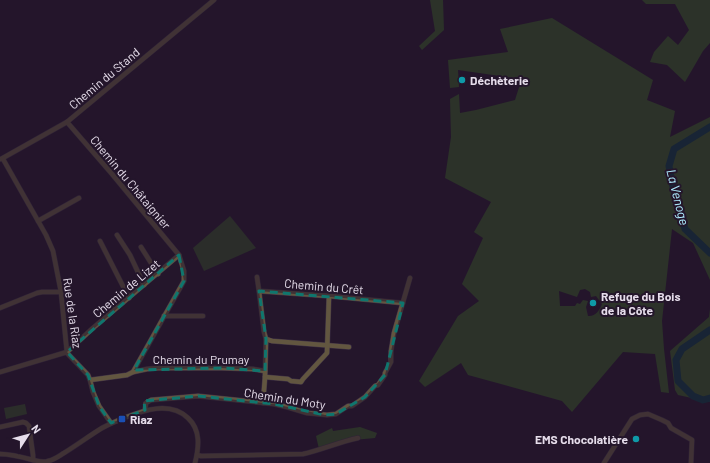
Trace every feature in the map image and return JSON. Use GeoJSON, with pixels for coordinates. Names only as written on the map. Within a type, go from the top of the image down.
{"type":"FeatureCollection","features":[{"type":"Feature","properties":{"kind":"street","name":"Chemin du Stand"},"geometry":{"type":"LineString","coordinates":[[1,159],[67,122],[214,0]]}},
{"type":"Feature","properties":{"kind":"street","name":"Chemin du Châtaignier"},"geometry":{"type":"LineString","coordinates":[[67,122],[179,255]]}},
{"type":"Feature","properties":{"kind":"street","name":"Rue de la Riaz"},"geometry":{"type":"LineString","coordinates":[[1,159],[46,235],[53,251],[61,292],[67,352],[88,376],[99,406],[111,423]]}},
{"type":"Feature","properties":{"kind":"street"},"geometry":{"type":"LineString","coordinates":[[38,221],[78,198]]}},
{"type":"Feature","properties":{"kind":"street"},"geometry":{"type":"LineString","coordinates":[[117,235],[130,255],[144,285]]}},
{"type":"Feature","properties":{"kind":"street"},"geometry":{"type":"LineString","coordinates":[[100,241],[129,298]]}},
{"type":"Feature","properties":{"kind":"street"},"geometry":{"type":"LineString","coordinates":[[141,247],[158,274]]}},
{"type":"Feature","properties":{"kind":"street","name":"Chemin de Lizet"},"geometry":{"type":"LineString","coordinates":[[67,352],[179,255]]}},
{"type":"Feature","properties":{"kind":"street"},"geometry":{"type":"LineString","coordinates":[[133,372],[184,281],[184,271],[179,255]]}},
{"type":"Feature","properties":{"kind":"street"},"geometry":{"type":"LineString","coordinates":[[257,277],[266,339],[263,403]]}},
{"type":"Feature","properties":{"kind":"street","name":"Chemin du Moty"},"geometry":{"type":"LineString","coordinates":[[145,410],[146,403],[151,400],[198,396],[263,403],[287,407],[307,413],[327,415],[336,414],[365,397],[375,386],[378,385],[385,375],[391,362],[394,332],[410,278]]}},
{"type":"Feature","properties":{"kind":"street","name":"Chemin du Crêt"},"geometry":{"type":"LineString","coordinates":[[259,291],[403,303]]}},
{"type":"Feature","properties":{"kind":"street"},"geometry":{"type":"LineString","coordinates":[[0,308],[37,293],[61,292]]}},
{"type":"Feature","properties":{"kind":"street"},"geometry":{"type":"LineString","coordinates":[[265,377],[301,382],[326,353],[329,296]]}},
{"type":"Feature","properties":{"kind":"street"},"geometry":{"type":"LineString","coordinates":[[164,316],[203,316]]}},
{"type":"Feature","properties":{"kind":"street"},"geometry":{"type":"LineString","coordinates":[[266,339],[349,347]]}},
{"type":"Feature","properties":{"kind":"street"},"geometry":{"type":"LineString","coordinates":[[0,372],[67,352]]}},
{"type":"Feature","properties":{"kind":"street","name":"Chemin du Prumay"},"geometry":{"type":"LineString","coordinates":[[90,380],[127,375],[147,369],[253,369],[265,371]]}},
{"type":"Feature","properties":{"kind":"street"},"geometry":{"type":"LineString","coordinates":[[0,454],[43,463],[51,461],[111,423],[145,410],[169,409],[180,412],[186,416],[192,423],[197,433],[197,455],[195,463]]}},
{"type":"Feature","properties":{"kind":"street"},"geometry":{"type":"LineString","coordinates":[[604,463],[632,419],[640,415],[650,415],[668,423],[671,428],[692,440],[691,463]]}},
{"type":"Feature","properties":{"kind":"street"},"geometry":{"type":"LineString","coordinates":[[0,427],[23,422],[26,423],[28,426],[33,460]]}},
{"type":"Feature","properties":{"kind":"street"},"geometry":{"type":"LineString","coordinates":[[197,455],[303,454],[358,438]]}},
{"type":"Feature","properties":{"kind":"highlighted area"},"geometry":{"type":"Polygon","coordinates":[[[179,255],[184,281],[134,370],[222,368],[265,371],[266,339],[259,291],[403,303],[385,375],[365,397],[336,414],[325,415],[274,404],[198,396],[144,401],[145,410],[111,423],[99,406],[88,375],[67,352],[179,255]]]}},
{"type":"Feature","properties":{"kind":"green space"},"geometry":{"type":"Polygon","coordinates":[[[430,0],[443,0],[444,30],[422,50],[419,46],[435,31],[430,0]]]}},
{"type":"Feature","properties":{"kind":"green space"},"geometry":{"type":"Polygon","coordinates":[[[642,0],[710,0],[710,43],[703,51],[685,82],[667,65],[650,62],[654,52],[668,36],[678,45],[689,30],[675,4],[646,4],[642,0]]]}},
{"type":"Feature","properties":{"kind":"green space"},"geometry":{"type":"Polygon","coordinates":[[[552,18],[653,80],[647,100],[675,111],[670,137],[710,117],[710,280],[693,243],[672,229],[662,321],[669,393],[661,392],[655,354],[623,352],[572,412],[562,401],[468,375],[461,363],[425,387],[419,381],[458,316],[479,301],[462,284],[483,238],[474,232],[491,202],[445,178],[451,137],[450,99],[459,94],[460,113],[476,110],[515,100],[521,81],[507,77],[458,70],[459,87],[450,88],[448,60],[508,52],[500,29],[552,18]],[[585,289],[580,290],[577,297],[559,291],[560,306],[575,306],[577,303],[580,304],[583,300],[588,301],[586,307],[588,316],[591,316],[599,311],[602,304],[596,296],[591,297],[590,292],[585,289]]]}},
{"type":"Feature","properties":{"kind":"green space"},"geometry":{"type":"Polygon","coordinates":[[[230,216],[256,248],[204,271],[193,248],[230,216]]]}},
{"type":"Feature","properties":{"kind":"green space"},"geometry":{"type":"Polygon","coordinates":[[[710,309],[710,402],[678,395],[675,390],[670,351],[709,317],[710,309]]]}},
{"type":"Feature","properties":{"kind":"green space"},"geometry":{"type":"Polygon","coordinates":[[[25,404],[27,414],[6,419],[4,408],[25,404]]]}},
{"type":"Feature","properties":{"kind":"green space"},"geometry":{"type":"Polygon","coordinates":[[[360,427],[377,433],[375,438],[353,440],[319,449],[316,436],[332,428],[333,431],[360,427]]]}},
{"type":"Feature","properties":{"kind":"waterway","name":"La Venoge"},"geometry":{"type":"LineString","coordinates":[[710,127],[674,149],[669,166],[672,183],[685,229],[710,253]]}},
{"type":"Feature","properties":{"kind":"waterway","name":"La Venoge"},"geometry":{"type":"LineString","coordinates":[[710,330],[682,349],[676,360],[678,381],[693,396],[703,400],[710,398]]}},
{"type":"Feature","properties":{"kind":"place","name":"Déchèterie"},"geometry":{"type":"Point","coordinates":[462,80]}},
{"type":"Feature","properties":{"kind":"place","name":"Refuge du Bois de la Côte"},"geometry":{"type":"Point","coordinates":[593,303]}},
{"type":"Feature","properties":{"kind":"place","name":"Riaz"},"geometry":{"type":"Point","coordinates":[122,419]}},
{"type":"Feature","properties":{"kind":"place","name":"EMS Chocolatière"},"geometry":{"type":"Point","coordinates":[636,439]}}]}
